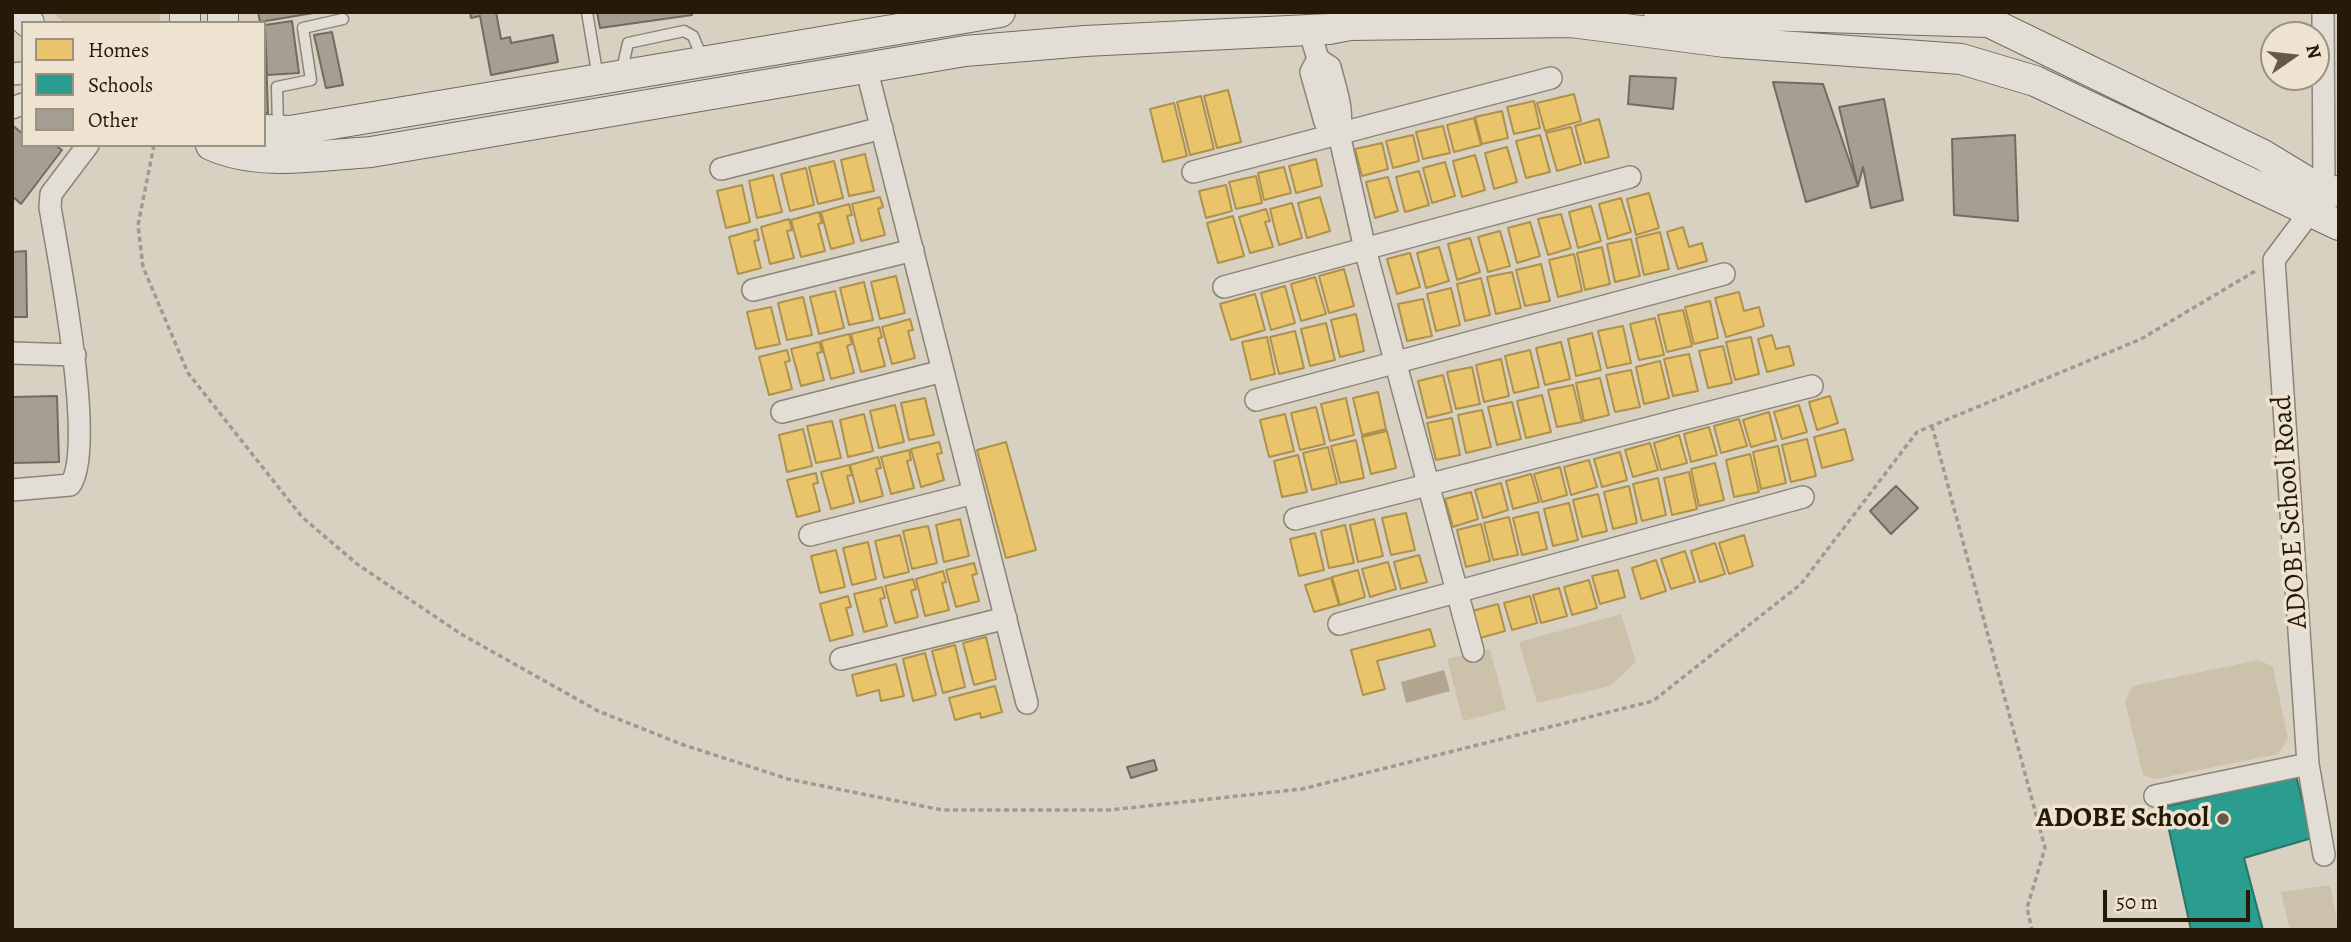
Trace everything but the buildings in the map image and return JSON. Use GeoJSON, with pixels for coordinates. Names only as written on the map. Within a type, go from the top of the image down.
{"type":"FeatureCollection","features":[{"type":"Feature","properties":{"kind":"street"},"geometry":{"type":"LineString","coordinates":[[271,130],[1000,12]]}},
{"type":"Feature","properties":{"kind":"street"},"geometry":{"type":"LineString","coordinates":[[1658,12],[1726,29],[1961,59],[2035,81],[2324,198]]}},
{"type":"Feature","properties":{"kind":"street"},"geometry":{"type":"LineString","coordinates":[[2274,260],[2324,198],[2323,12]]}},
{"type":"Feature","properties":{"kind":"street"},"geometry":{"type":"LineString","coordinates":[[215,147],[233,155],[286,158],[372,152],[978,50],[1350,25],[1571,22],[1726,29],[1989,22],[2263,155],[2324,198],[2339,225]]}},
{"type":"Feature","properties":{"kind":"street"},"geometry":{"type":"LineString","coordinates":[[1309,29],[1318,60],[1330,67],[1343,115],[1339,134],[1366,249],[1473,651]]}},
{"type":"Feature","properties":{"kind":"street"},"geometry":{"type":"LineString","coordinates":[[769,50],[776,82]]}},
{"type":"Feature","properties":{"kind":"street"},"geometry":{"type":"LineString","coordinates":[[866,67],[1027,703]]}},
{"type":"Feature","properties":{"kind":"street"},"geometry":{"type":"LineString","coordinates":[[1193,172],[1551,78]]}},
{"type":"Feature","properties":{"kind":"street"},"geometry":{"type":"LineString","coordinates":[[721,169],[882,128]]}},
{"type":"Feature","properties":{"kind":"street"},"geometry":{"type":"LineString","coordinates":[[12,490],[70,485],[76,478],[79,467],[75,355],[51,194],[86,147]]}},
{"type":"Feature","properties":{"kind":"street"},"geometry":{"type":"LineString","coordinates":[[1224,286],[1630,177]]}},
{"type":"Feature","properties":{"kind":"street"},"geometry":{"type":"LineString","coordinates":[[753,290],[913,250]]}},
{"type":"Feature","properties":{"kind":"street","name":"ADOBE School Road"},"geometry":{"type":"LineString","coordinates":[[2274,260],[2308,764],[2324,855]]}},
{"type":"Feature","properties":{"kind":"street"},"geometry":{"type":"LineString","coordinates":[[1256,400],[1724,274]]}},
{"type":"Feature","properties":{"kind":"street"},"geometry":{"type":"LineString","coordinates":[[12,353],[75,355]]}},
{"type":"Feature","properties":{"kind":"street"},"geometry":{"type":"LineString","coordinates":[[782,412],[943,371]]}},
{"type":"Feature","properties":{"kind":"street"},"geometry":{"type":"LineString","coordinates":[[1295,519],[1812,386]]}},
{"type":"Feature","properties":{"kind":"street"},"geometry":{"type":"LineString","coordinates":[[810,535],[974,493]]}},
{"type":"Feature","properties":{"kind":"street"},"geometry":{"type":"LineString","coordinates":[[1339,625],[1803,497]]}},
{"type":"Feature","properties":{"kind":"street"},"geometry":{"type":"LineString","coordinates":[[841,659],[1006,618]]}},
{"type":"Feature","properties":{"kind":"street"},"geometry":{"type":"LineString","coordinates":[[2155,796],[2308,764]]}},
{"type":"Feature","properties":{"kind":"lane"},"geometry":{"type":"LineString","coordinates":[[587,12],[610,76]]}},
{"type":"Feature","properties":{"kind":"lane"},"geometry":{"type":"LineString","coordinates":[[271,130],[277,87],[311,80],[303,28],[342,19]]}},
{"type":"Feature","properties":{"kind":"path"},"geometry":{"type":"LineString","coordinates":[[1917,432],[2140,340],[2274,260]]}},
{"type":"Feature","properties":{"kind":"path"},"geometry":{"type":"LineString","coordinates":[[1932,426],[2045,848],[2026,908],[2032,930]]}},
{"type":"Feature","properties":{"kind":"shaded area"},"geometry":{"type":"Polygon","coordinates":[[[53,12],[160,12],[160,21],[62,21],[53,12]]]}},
{"type":"Feature","properties":{"kind":"shaded area"},"geometry":{"type":"Polygon","coordinates":[[[1621,614],[1636,662],[1610,686],[1537,703],[1519,642],[1621,614]]]}},
{"type":"Feature","properties":{"kind":"shaded area"},"geometry":{"type":"Polygon","coordinates":[[[1490,649],[1506,710],[1463,721],[1447,659],[1490,649]]]}},
{"type":"Feature","properties":{"kind":"shaded area"},"geometry":{"type":"Polygon","coordinates":[[[2259,660],[2273,667],[2288,739],[2278,754],[2155,779],[2143,775],[2125,701],[2133,686],[2259,660]]]}},
{"type":"Feature","properties":{"kind":"shaded area"},"geometry":{"type":"Polygon","coordinates":[[[1444,670],[1450,691],[1406,703],[1401,682],[1444,670]]]}},
{"type":"Feature","properties":{"kind":"shaded area"},"geometry":{"type":"Polygon","coordinates":[[[2330,885],[2339,930],[2290,930],[2281,892],[2330,885]]]}},
{"type":"Feature","properties":{"kind":"place","name":"ADOBE School"},"geometry":{"type":"Point","coordinates":[2223,819]}}]}
